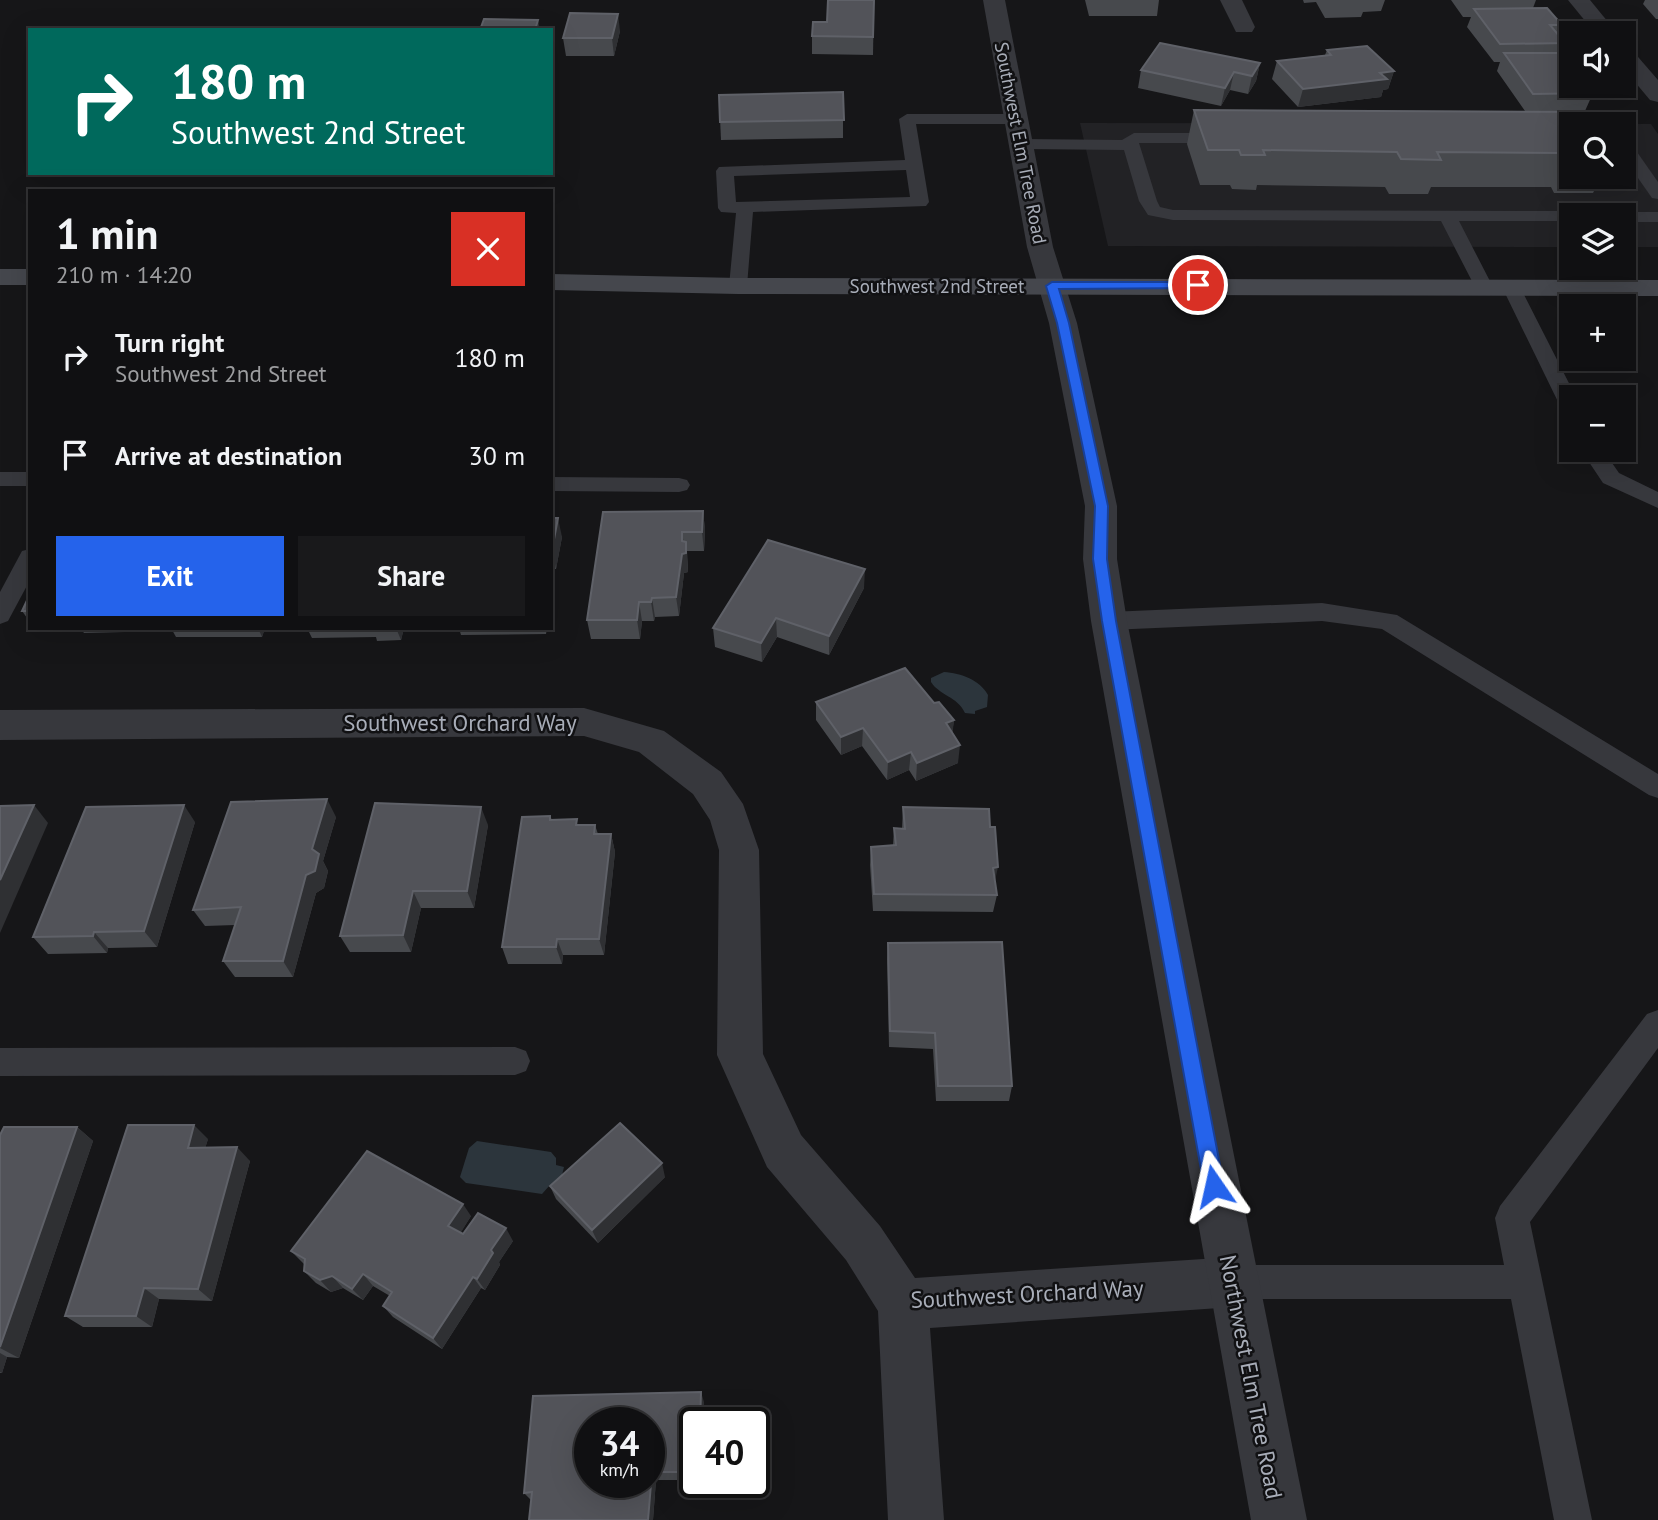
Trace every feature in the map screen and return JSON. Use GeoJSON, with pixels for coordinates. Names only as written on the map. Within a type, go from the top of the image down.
{"type":"FeatureCollection","features":[{"type":"Feature","properties":{"kind":"main road"},"geometry":{"type":"LineString","coordinates":[[0,277],[28,277]]}},
{"type":"Feature","properties":{"kind":"main road","name":"Southwest 2nd Street"},"geometry":{"type":"LineString","coordinates":[[553,282],[738,286],[1658,288]]}},
{"type":"Feature","properties":{"kind":"street","name":"Southwest Elm Tree Road"},"geometry":{"type":"LineString","coordinates":[[994,0],[1040,247],[1052,286]]}},
{"type":"Feature","properties":{"kind":"street"},"geometry":{"type":"LineString","coordinates":[[1231,0],[1244,27]]}},
{"type":"Feature","properties":{"kind":"street"},"geometry":{"type":"LineString","coordinates":[[1578,0],[1596,21]]}},
{"type":"Feature","properties":{"kind":"street"},"geometry":{"type":"LineString","coordinates":[[1636,69],[1658,95]]}},
{"type":"Feature","properties":{"kind":"street","name":"Northwest Elm Tree Road"},"geometry":{"type":"LineString","coordinates":[[1052,286],[1063,323],[1101,506],[1100,559],[1109,621],[1279,1520]]}},
{"type":"Feature","properties":{"kind":"street","name":"Southwest Orchard Way"},"geometry":{"type":"LineString","coordinates":[[0,725],[584,722],[651,741],[707,783],[729,815],[739,850],[740,1055],[784,1151],[863,1243],[903,1304],[1234,1282]]}},
{"type":"Feature","properties":{"kind":"street"},"geometry":{"type":"LineString","coordinates":[[903,1304],[916,1520]]}},
{"type":"Feature","properties":{"kind":"lane"},"geometry":{"type":"LineString","coordinates":[[914,165],[725,171],[727,208],[920,202],[907,119],[1131,145]]}},
{"type":"Feature","properties":{"kind":"lane"},"geometry":{"type":"LineString","coordinates":[[1244,139],[1134,138],[1130,141],[1150,206],[1163,215],[1559,216]]}},
{"type":"Feature","properties":{"kind":"lane"},"geometry":{"type":"LineString","coordinates":[[1636,163],[1658,194]]}},
{"type":"Feature","properties":{"kind":"lane"},"geometry":{"type":"LineString","coordinates":[[738,286],[745,207]]}},
{"type":"Feature","properties":{"kind":"lane"},"geometry":{"type":"LineString","coordinates":[[1447,216],[1497,287],[1559,389]]}},
{"type":"Feature","properties":{"kind":"lane"},"geometry":{"type":"LineString","coordinates":[[1636,216],[1658,217]]}},
{"type":"Feature","properties":{"kind":"lane"},"geometry":{"type":"LineString","coordinates":[[1600,462],[1611,478],[1658,501]]}},
{"type":"Feature","properties":{"kind":"lane"},"geometry":{"type":"LineString","coordinates":[[0,479],[28,479]]}},
{"type":"Feature","properties":{"kind":"lane"},"geometry":{"type":"LineString","coordinates":[[553,484],[679,485]]}},
{"type":"Feature","properties":{"kind":"lane"},"geometry":{"type":"LineString","coordinates":[[0,615],[28,562]]}},
{"type":"Feature","properties":{"kind":"lane"},"geometry":{"type":"LineString","coordinates":[[1109,621],[1322,612],[1388,621],[1658,788]]}},
{"type":"Feature","properties":{"kind":"lane"},"geometry":{"type":"LineString","coordinates":[[1573,1520],[1512,1218],[1658,1024]]}},
{"type":"Feature","properties":{"kind":"lane"},"geometry":{"type":"LineString","coordinates":[[0,1062],[515,1061]]}},
{"type":"Feature","properties":{"kind":"lane"},"geometry":{"type":"LineString","coordinates":[[1234,1282],[1524,1282]]}},
{"type":"Feature","properties":{"kind":"shaded area"},"geometry":{"type":"Polygon","coordinates":[[[1080,123],[1559,124],[1559,189],[1636,189],[1636,124],[1651,124],[1658,134],[1658,247],[1636,247],[1636,203],[1559,203],[1559,247],[1108,246],[1080,123]]]}},
{"type":"Feature","properties":{"kind":"shaded area"},"geometry":{"type":"Polygon","coordinates":[[[944,672],[963,676],[980,685],[988,695],[987,707],[975,711],[975,714],[965,713],[958,703],[931,682],[931,678],[944,672]]]}},
{"type":"Feature","properties":{"kind":"shaded area"},"geometry":{"type":"Polygon","coordinates":[[[477,1141],[551,1152],[556,1158],[556,1165],[564,1167],[559,1187],[550,1185],[542,1194],[466,1183],[460,1177],[469,1148],[477,1141]]]}},
{"type":"Feature","properties":{"kind":"building"},"geometry":{"type":"Polygon","coordinates":[[[828,0],[874,0],[873,37],[812,36],[813,22],[827,22],[828,0]]]}},
{"type":"Feature","properties":{"kind":"building"},"geometry":{"type":"Polygon","coordinates":[[[1547,8],[1559,22],[1559,25],[1550,25],[1559,36],[1559,43],[1500,44],[1474,9],[1547,8]]]}},
{"type":"Feature","properties":{"kind":"building"},"geometry":{"type":"Polygon","coordinates":[[[570,13],[618,14],[612,38],[563,38],[570,13]]]}},
{"type":"Feature","properties":{"kind":"building"},"geometry":{"type":"Polygon","coordinates":[[[484,19],[538,20],[536,28],[481,28],[484,19]]]}},
{"type":"Feature","properties":{"kind":"building"},"geometry":{"type":"Polygon","coordinates":[[[1160,43],[1260,63],[1252,76],[1234,72],[1225,88],[1141,70],[1160,43]]]}},
{"type":"Feature","properties":{"kind":"building"},"geometry":{"type":"Polygon","coordinates":[[[1367,46],[1394,71],[1380,73],[1387,79],[1303,89],[1277,61],[1331,55],[1327,50],[1367,46]]]}},
{"type":"Feature","properties":{"kind":"building"},"geometry":{"type":"Polygon","coordinates":[[[1504,53],[1559,53],[1559,94],[1533,94],[1504,53]]]}},
{"type":"Feature","properties":{"kind":"building"},"geometry":{"type":"Polygon","coordinates":[[[843,92],[844,120],[720,122],[719,95],[843,92]]]}},
{"type":"Feature","properties":{"kind":"building"},"geometry":{"type":"Polygon","coordinates":[[[1194,110],[1599,112],[1559,112],[1559,153],[1437,152],[1441,160],[1401,159],[1397,152],[1263,150],[1265,155],[1241,155],[1239,150],[1208,150],[1194,110]]]}},
{"type":"Feature","properties":{"kind":"building"},"geometry":{"type":"Polygon","coordinates":[[[703,511],[702,532],[682,532],[686,553],[682,554],[676,597],[652,598],[651,602],[639,602],[637,620],[587,620],[603,512],[703,511]]]}},
{"type":"Feature","properties":{"kind":"building"},"geometry":{"type":"Polygon","coordinates":[[[553,518],[558,518],[553,545],[553,518]]]}},
{"type":"Feature","properties":{"kind":"building"},"geometry":{"type":"Polygon","coordinates":[[[768,540],[865,569],[829,636],[776,618],[761,643],[713,628],[768,540]]]}},
{"type":"Feature","properties":{"kind":"building"},"geometry":{"type":"Polygon","coordinates":[[[28,598],[28,611],[22,611],[28,598]]]}},
{"type":"Feature","properties":{"kind":"building"},"geometry":{"type":"Polygon","coordinates":[[[905,668],[934,703],[939,702],[954,720],[946,723],[960,745],[917,763],[911,752],[888,762],[863,728],[841,737],[816,702],[905,668]]]}},
{"type":"Feature","properties":{"kind":"building"},"geometry":{"type":"Polygon","coordinates":[[[327,799],[312,849],[319,854],[315,871],[306,875],[283,961],[223,961],[241,907],[193,910],[231,802],[327,799]]]}},
{"type":"Feature","properties":{"kind":"building"},"geometry":{"type":"Polygon","coordinates":[[[375,803],[481,807],[467,891],[413,891],[403,935],[340,936],[375,803]]]}},
{"type":"Feature","properties":{"kind":"building"},"geometry":{"type":"Polygon","coordinates":[[[34,805],[0,880],[0,806],[34,805]]]}},
{"type":"Feature","properties":{"kind":"building"},"geometry":{"type":"Polygon","coordinates":[[[184,805],[144,931],[94,932],[93,936],[33,937],[86,807],[184,805]]]}},
{"type":"Feature","properties":{"kind":"building"},"geometry":{"type":"Polygon","coordinates":[[[903,807],[989,809],[990,827],[995,827],[998,867],[993,868],[997,895],[874,894],[871,847],[896,845],[894,828],[905,829],[903,807]]]}},
{"type":"Feature","properties":{"kind":"building"},"geometry":{"type":"Polygon","coordinates":[[[550,816],[550,820],[577,819],[576,825],[595,825],[594,834],[611,834],[599,939],[557,939],[556,947],[502,947],[522,817],[550,816]]]}},
{"type":"Feature","properties":{"kind":"building"},"geometry":{"type":"Polygon","coordinates":[[[1002,942],[1012,1086],[938,1086],[935,1033],[890,1031],[888,943],[1002,942]]]}},
{"type":"Feature","properties":{"kind":"building"},"geometry":{"type":"Polygon","coordinates":[[[620,1123],[662,1163],[592,1230],[550,1186],[620,1123]]]}},
{"type":"Feature","properties":{"kind":"building"},"geometry":{"type":"Polygon","coordinates":[[[128,1125],[194,1125],[188,1148],[237,1147],[198,1289],[144,1288],[136,1316],[65,1316],[128,1125]]]}},
{"type":"Feature","properties":{"kind":"building"},"geometry":{"type":"Polygon","coordinates":[[[4,1127],[77,1127],[0,1347],[0,1135],[4,1127]]]}},
{"type":"Feature","properties":{"kind":"building"},"geometry":{"type":"Polygon","coordinates":[[[367,1151],[463,1204],[448,1226],[463,1234],[478,1213],[506,1228],[491,1250],[493,1253],[477,1279],[473,1277],[433,1338],[383,1306],[392,1292],[363,1274],[352,1289],[332,1276],[320,1280],[304,1271],[305,1259],[291,1251],[367,1151]]]}},
{"type":"Feature","properties":{"kind":"building"},"geometry":{"type":"Polygon","coordinates":[[[701,1392],[701,1407],[679,1407],[679,1472],[665,1472],[665,1407],[574,1407],[574,1498],[650,1498],[648,1520],[529,1520],[532,1492],[524,1493],[533,1396],[701,1392]]]}},
{"type":"Feature","properties":{"kind":"route"},"geometry":{"type":"LineString","coordinates":[[1198,285],[1052,286],[1063,323],[1101,506],[1100,559],[1109,621],[1214,1186]]}}]}
